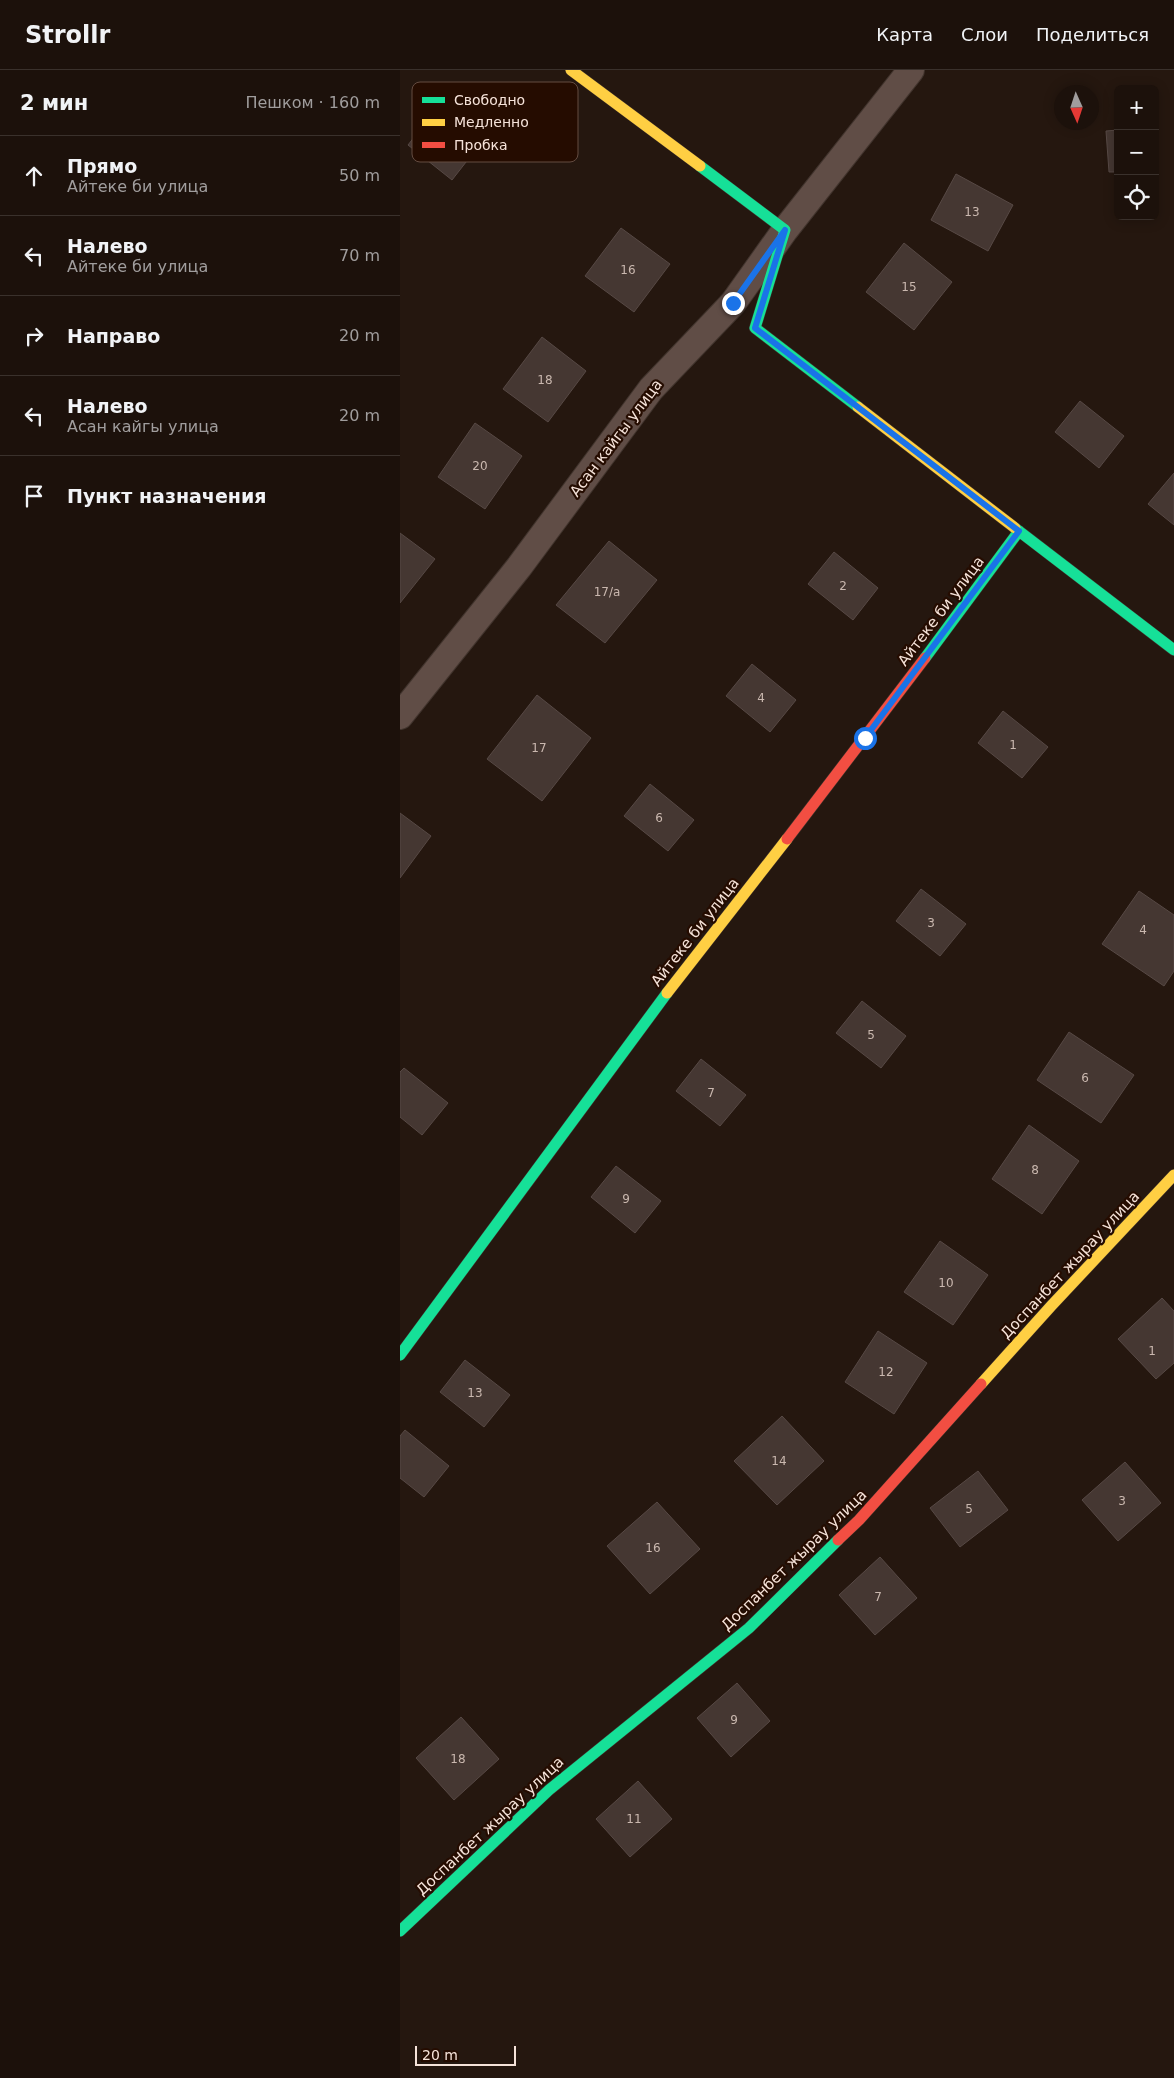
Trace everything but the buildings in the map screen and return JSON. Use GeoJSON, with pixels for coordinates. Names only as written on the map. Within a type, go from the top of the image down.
{"type":"FeatureCollection","features":[{"type":"Feature","properties":{"kind":"street"},"geometry":{"type":"LineString","coordinates":[[571,70],[785,230],[755,328],[1174,650]]}},
{"type":"Feature","properties":{"kind":"street","name":"Асан кайгы улица"},"geometry":{"type":"LineString","coordinates":[[400,716],[519,567],[651,389],[733,303],[785,230],[911,70]]}},
{"type":"Feature","properties":{"kind":"street","name":"Айтеке би улица"},"geometry":{"type":"LineString","coordinates":[[400,1355],[659,1003],[865,738],[1019,531]]}},
{"type":"Feature","properties":{"kind":"street","name":"Доспанбет жырау улица"},"geometry":{"type":"LineString","coordinates":[[400,1930],[548,1790],[748,1628],[846,1534],[1052,1305],[1171,1186]]}},
{"type":"Feature","properties":{"kind":"traffic: fast"},"geometry":{"type":"LineString","coordinates":[[700,166],[785,230],[755,328],[858,407]]}},
{"type":"Feature","properties":{"kind":"traffic: fast"},"geometry":{"type":"LineString","coordinates":[[1015,528],[1174,650]]}},
{"type":"Feature","properties":{"kind":"traffic: fast"},"geometry":{"type":"LineString","coordinates":[[925,658],[1019,531]]}},
{"type":"Feature","properties":{"kind":"traffic: fast"},"geometry":{"type":"LineString","coordinates":[[400,1355],[667,993]]}},
{"type":"Feature","properties":{"kind":"traffic: fast"},"geometry":{"type":"LineString","coordinates":[[400,1931],[549,1790],[749,1628],[838,1540]]}},
{"type":"Feature","properties":{"kind":"traffic: slow"},"geometry":{"type":"LineString","coordinates":[[571,70],[700,166]]}},
{"type":"Feature","properties":{"kind":"traffic: slow"},"geometry":{"type":"LineString","coordinates":[[858,407],[1015,528]]}},
{"type":"Feature","properties":{"kind":"traffic: slow"},"geometry":{"type":"LineString","coordinates":[[667,993],[787,839]]}},
{"type":"Feature","properties":{"kind":"traffic: slow"},"geometry":{"type":"LineString","coordinates":[[981,1384],[1174,1175]]}},
{"type":"Feature","properties":{"kind":"traffic: jam"},"geometry":{"type":"LineString","coordinates":[[787,839],[925,658]]}},
{"type":"Feature","properties":{"kind":"traffic: jam"},"geometry":{"type":"LineString","coordinates":[[838,1540],[859,1520],[981,1384]]}},
{"type":"Feature","properties":{"kind":"route"},"geometry":{"type":"LineString","coordinates":[[733,303],[785,230],[755,328],[1019,531],[865,738]]}}]}
